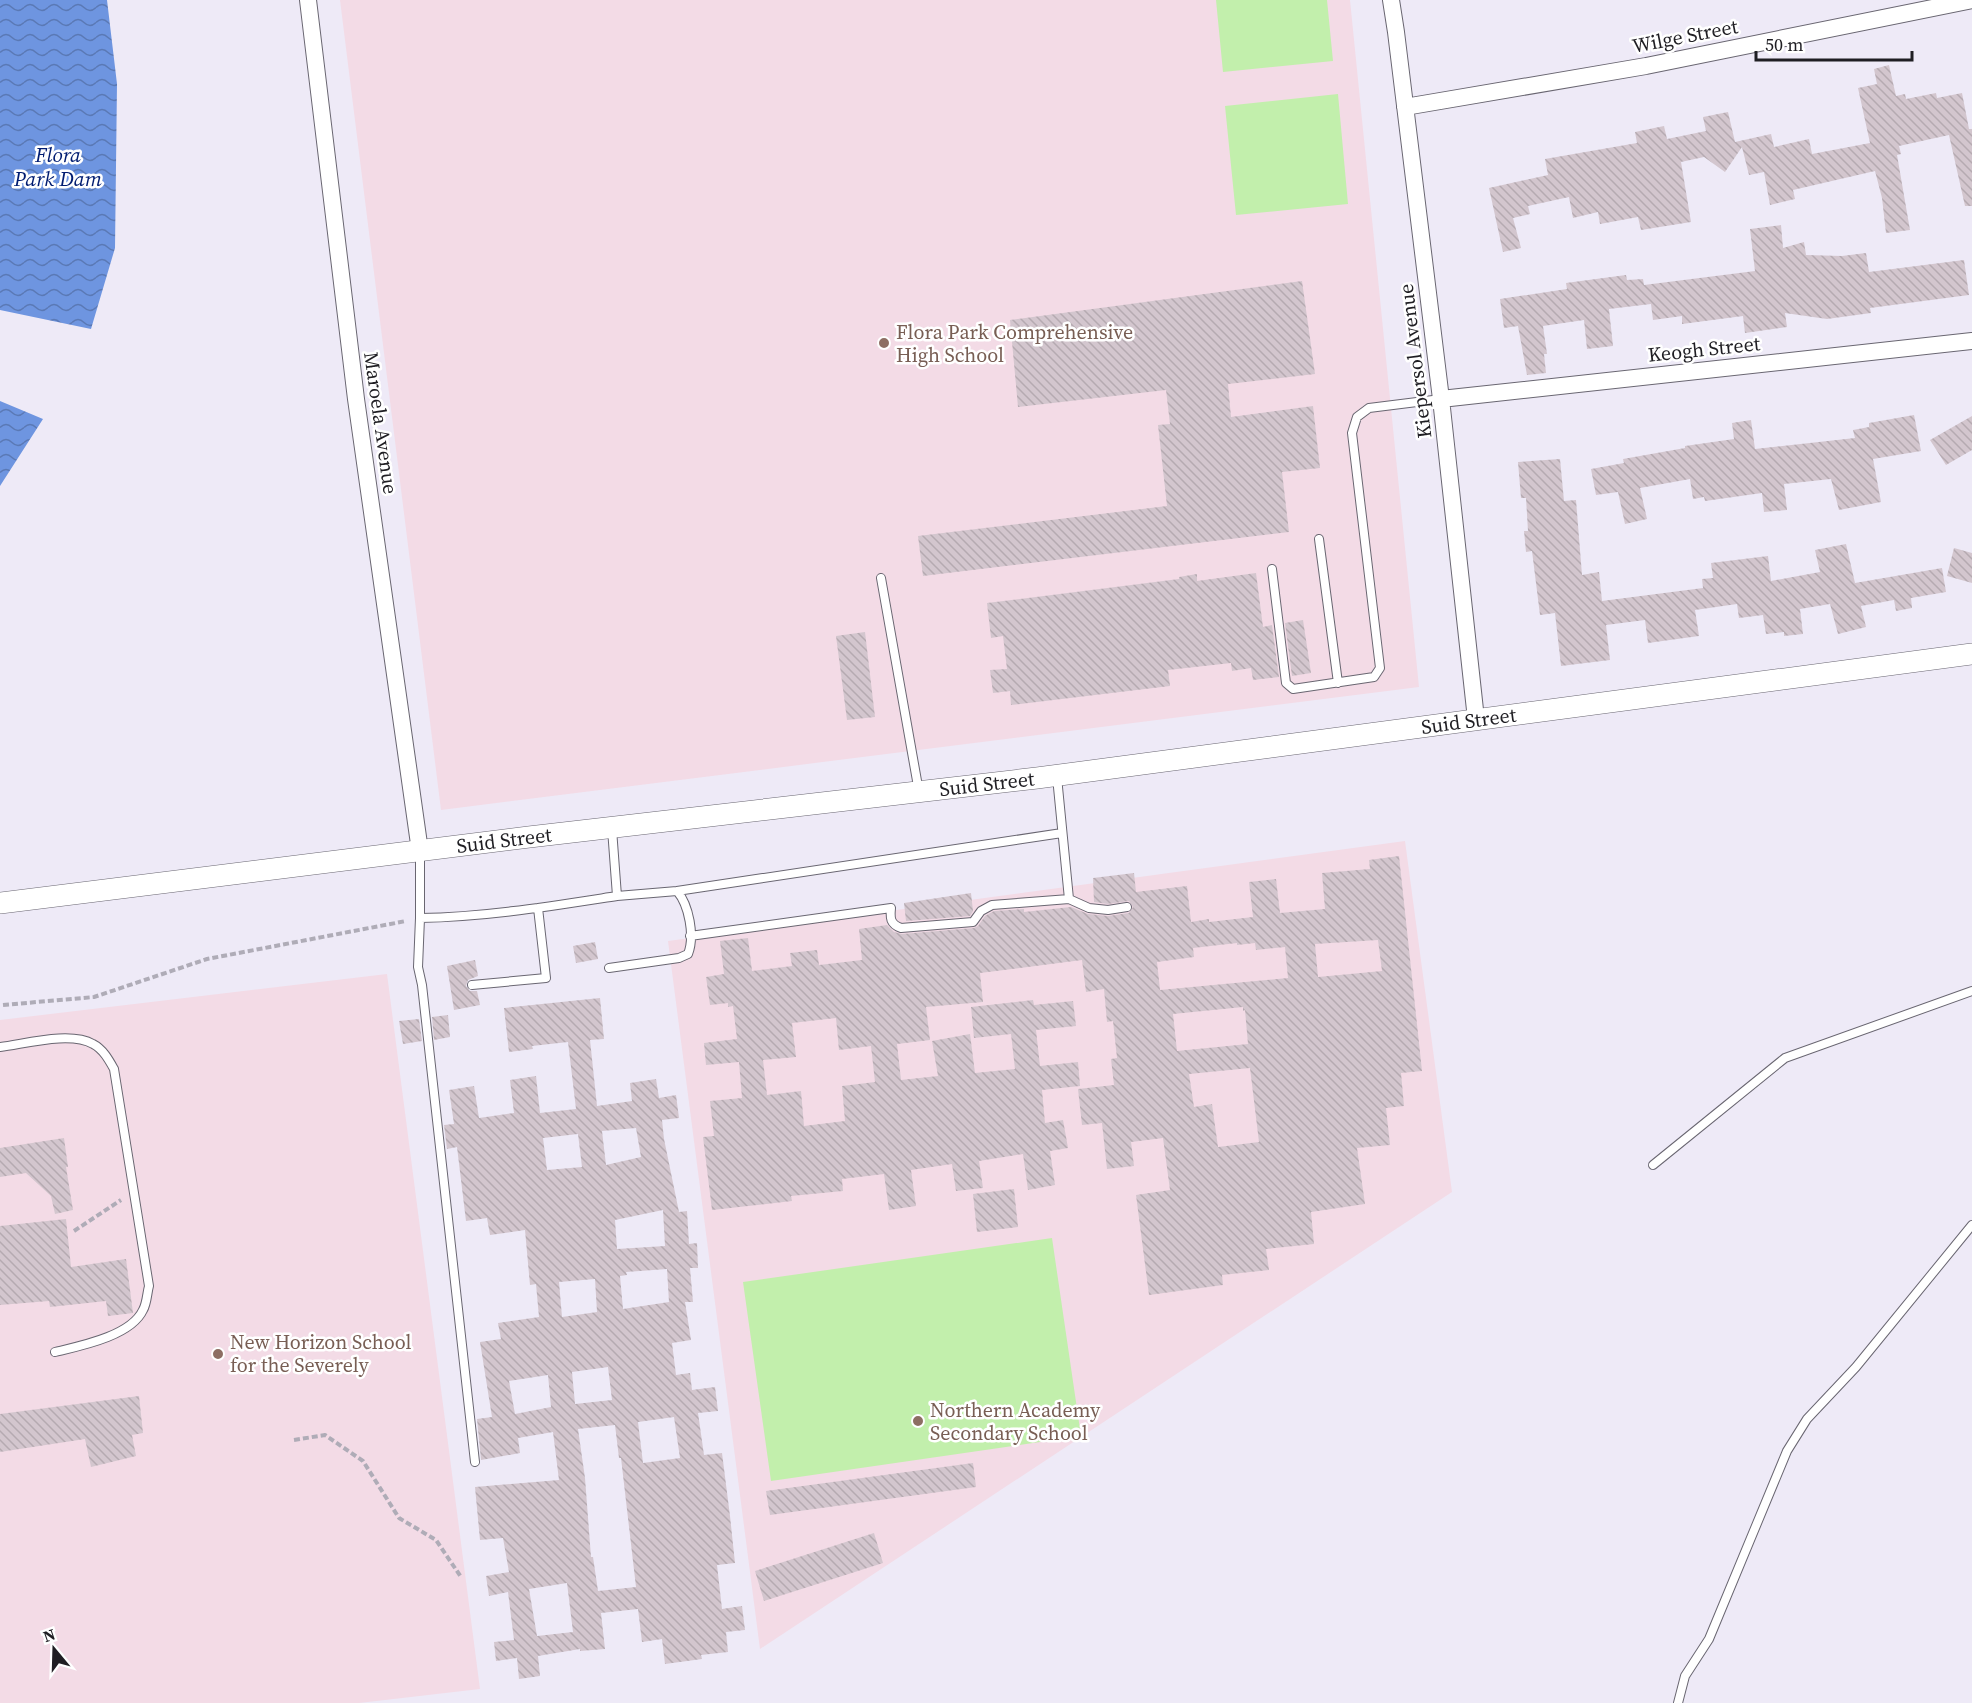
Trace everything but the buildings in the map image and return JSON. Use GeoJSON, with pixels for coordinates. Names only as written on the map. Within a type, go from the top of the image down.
{"type":"FeatureCollection","features":[{"type":"Feature","properties":{"kind":"street","name":"Maroela Avenue"},"geometry":{"type":"LineString","coordinates":[[309,0],[356,399],[420,851]]}},
{"type":"Feature","properties":{"kind":"street","name":"Kiepersol Avenue"},"geometry":{"type":"LineString","coordinates":[[1391,0],[1441,399],[1476,718]]}},
{"type":"Feature","properties":{"kind":"street","name":"Wilge Street"},"geometry":{"type":"LineString","coordinates":[[1405,107],[1646,66],[1950,2],[1972,0]]}},
{"type":"Feature","properties":{"kind":"street","name":"Keogh Street"},"geometry":{"type":"LineString","coordinates":[[1441,399],[1972,341]]}},
{"type":"Feature","properties":{"kind":"street","name":"Suid Street"},"geometry":{"type":"LineString","coordinates":[[0,903],[1057,775],[1972,654]]}},
{"type":"Feature","properties":{"kind":"lane"},"geometry":{"type":"LineString","coordinates":[[1272,568],[1286,683],[1293,690],[1374,676],[1380,668],[1352,433],[1357,417],[1369,408],[1441,399]]}},
{"type":"Feature","properties":{"kind":"lane"},"geometry":{"type":"LineString","coordinates":[[1318,539],[1338,683]]}},
{"type":"Feature","properties":{"kind":"lane"},"geometry":{"type":"LineString","coordinates":[[881,578],[919,792]]}},
{"type":"Feature","properties":{"kind":"lane"},"geometry":{"type":"LineString","coordinates":[[1057,775],[1069,899]]}},
{"type":"Feature","properties":{"kind":"lane"},"geometry":{"type":"LineString","coordinates":[[612,829],[617,897]]}},
{"type":"Feature","properties":{"kind":"lane"},"geometry":{"type":"LineString","coordinates":[[420,918],[447,918],[677,891],[1062,833]]}},
{"type":"Feature","properties":{"kind":"lane"},"geometry":{"type":"LineString","coordinates":[[420,851],[418,967],[422,985],[475,1462]]}},
{"type":"Feature","properties":{"kind":"lane"},"geometry":{"type":"LineString","coordinates":[[609,968],[652,963],[688,954],[692,944],[684,899],[677,891]]}},
{"type":"Feature","properties":{"kind":"lane"},"geometry":{"type":"LineString","coordinates":[[690,936],[891,908],[890,918],[894,925],[901,928],[973,922],[981,911],[992,904],[1069,899],[1089,908],[1108,910],[1127,907]]}},
{"type":"Feature","properties":{"kind":"lane"},"geometry":{"type":"LineString","coordinates":[[472,985],[546,978],[537,908]]}},
{"type":"Feature","properties":{"kind":"lane"},"geometry":{"type":"LineString","coordinates":[[1653,1164],[1785,1058],[1972,991]]}},
{"type":"Feature","properties":{"kind":"lane"},"geometry":{"type":"LineString","coordinates":[[0,1047],[63,1038],[79,1039],[94,1044],[106,1054],[114,1069],[149,1286],[143,1311],[126,1328],[100,1341],[55,1352]]}},
{"type":"Feature","properties":{"kind":"lane"},"geometry":{"type":"LineString","coordinates":[[1678,1703],[1685,1676],[1709,1639],[1787,1451],[1807,1419],[1856,1367],[1972,1225]]}},
{"type":"Feature","properties":{"kind":"path"},"geometry":{"type":"LineString","coordinates":[[3,1005],[93,997],[207,959],[420,918]]}},
{"type":"Feature","properties":{"kind":"path"},"geometry":{"type":"LineString","coordinates":[[74,1231],[134,1191]]}},
{"type":"Feature","properties":{"kind":"path"},"geometry":{"type":"LineString","coordinates":[[294,1440],[325,1435],[363,1461],[399,1518],[436,1540],[461,1576]]}},
{"type":"Feature","properties":{"kind":"shaded area","name":"Flora Park Comprehensive High School"},"geometry":{"type":"Polygon","coordinates":[[[340,0],[1350,0],[1419,687],[441,810],[340,0]]]}},
{"type":"Feature","properties":{"kind":"shaded area","name":"Northern Academy Secondary School"},"geometry":{"type":"Polygon","coordinates":[[[1405,841],[1452,1192],[760,1649],[668,941],[1405,841]]]}},
{"type":"Feature","properties":{"kind":"shaded area","name":"New Horizon School for the Severely"},"geometry":{"type":"Polygon","coordinates":[[[387,974],[480,1689],[359,1703],[0,1703],[0,1020],[387,974]]]}},
{"type":"Feature","properties":{"kind":"green space"},"geometry":{"type":"Polygon","coordinates":[[[1216,0],[1327,0],[1333,61],[1223,72],[1216,0]]]}},
{"type":"Feature","properties":{"kind":"green space"},"geometry":{"type":"Polygon","coordinates":[[[1338,94],[1348,204],[1236,215],[1225,106],[1338,94]]]}},
{"type":"Feature","properties":{"kind":"green space"},"geometry":{"type":"Polygon","coordinates":[[[1052,1238],[1081,1436],[771,1481],[743,1282],[1052,1238]]]}},
{"type":"Feature","properties":{"kind":"water","name":"Flora Park Dam"},"geometry":{"type":"Polygon","coordinates":[[[0,0],[107,0],[117,84],[115,248],[91,329],[0,310],[0,0]]]}},
{"type":"Feature","properties":{"kind":"water"},"geometry":{"type":"Polygon","coordinates":[[[0,401],[43,419],[0,486],[0,401]]]}},
{"type":"Feature","properties":{"kind":"place","name":"Flora Park Comprehensive High School"},"geometry":{"type":"Point","coordinates":[884,343]}},
{"type":"Feature","properties":{"kind":"place","name":"New Horizon School for the Severely"},"geometry":{"type":"Point","coordinates":[218,1354]}},
{"type":"Feature","properties":{"kind":"place","name":"Northern Academy Secondary School"},"geometry":{"type":"Point","coordinates":[918,1421]}}]}
